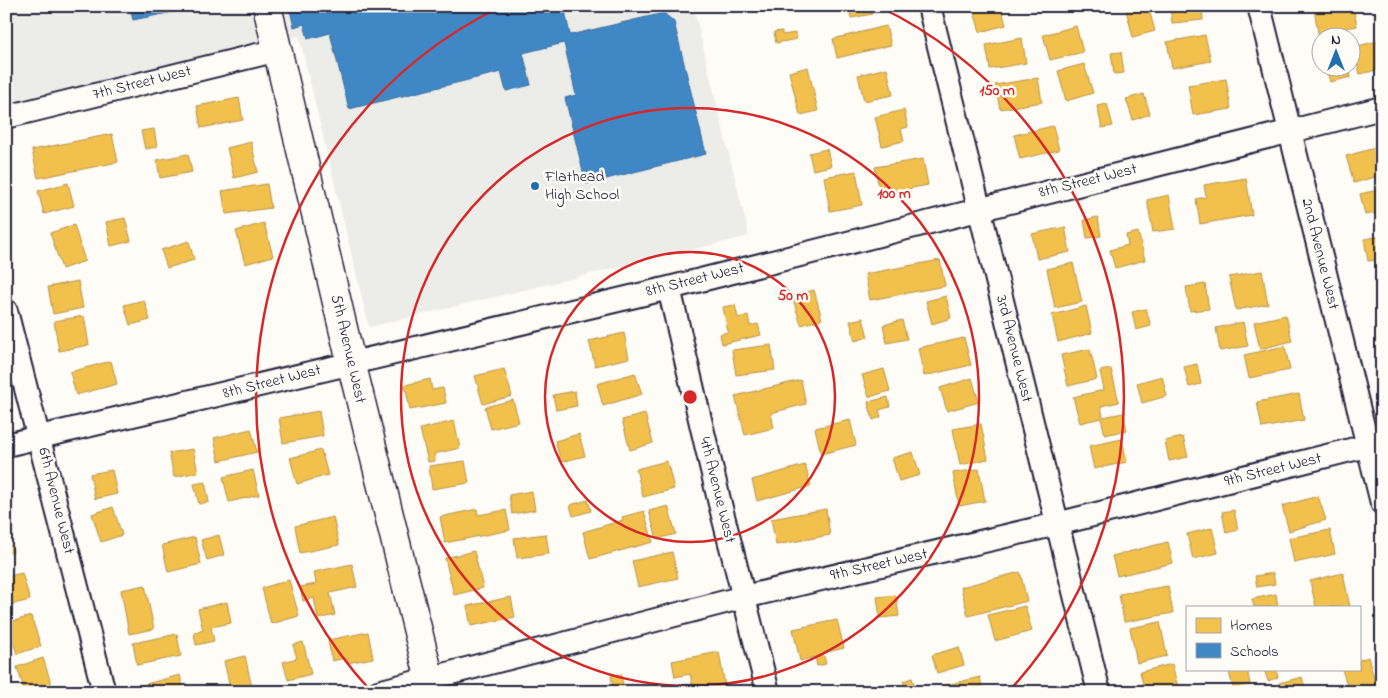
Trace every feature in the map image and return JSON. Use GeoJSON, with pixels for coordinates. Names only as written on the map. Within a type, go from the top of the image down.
{"type":"FeatureCollection","features":[{"type":"Feature","properties":{"kind":"street","name":"5th Avenue West"},"geometry":{"type":"LineString","coordinates":[[267,6],[351,362],[431,686]]}},
{"type":"Feature","properties":{"kind":"street","name":"3rd Avenue West"},"geometry":{"type":"LineString","coordinates":[[928,6],[1099,692]]}},
{"type":"Feature","properties":{"kind":"street","name":"2nd Avenue West"},"geometry":{"type":"LineString","coordinates":[[1259,6],[1290,131],[1375,444],[1382,502]]}},
{"type":"Feature","properties":{"kind":"street","name":"7th Street West"},"geometry":{"type":"LineString","coordinates":[[6,117],[278,50]]}},
{"type":"Feature","properties":{"kind":"street","name":"8th Street West"},"geometry":{"type":"LineString","coordinates":[[6,445],[669,288],[1382,108]]}},
{"type":"Feature","properties":{"kind":"street","name":"4th Avenue West"},"geometry":{"type":"LineString","coordinates":[[669,288],[768,692]]}},
{"type":"Feature","properties":{"kind":"street","name":"6th Avenue West"},"geometry":{"type":"LineString","coordinates":[[6,311],[23,381],[40,437],[104,692]]}},
{"type":"Feature","properties":{"kind":"street","name":"9th Street West"},"geometry":{"type":"LineString","coordinates":[[378,692],[431,686],[744,597],[1057,524],[1375,444]]}},
{"type":"Feature","properties":{"kind":"shaded area","name":"Flathead High School"},"geometry":{"type":"Polygon","coordinates":[[[6,6],[693,6],[749,236],[369,327],[299,36],[6,106],[6,6]]]}},
{"type":"Feature","properties":{"kind":"building: Homes"},"geometry":{"type":"Polygon","coordinates":[[[849,6],[871,6],[872,14],[851,18],[849,6]]]}},
{"type":"Feature","properties":{"kind":"building: Homes"},"geometry":{"type":"Polygon","coordinates":[[[978,6],[1001,6],[1006,25],[980,32],[973,8],[978,6]]]}},
{"type":"Feature","properties":{"kind":"building: Homes"},"geometry":{"type":"Polygon","coordinates":[[[1148,6],[1155,31],[1133,37],[1126,10],[1148,6]]]}},
{"type":"Feature","properties":{"kind":"building: Homes"},"geometry":{"type":"Polygon","coordinates":[[[1170,6],[1202,6],[1203,20],[1172,23],[1170,6]]]}},
{"type":"Feature","properties":{"kind":"building: Homes"},"geometry":{"type":"Polygon","coordinates":[[[1326,6],[1353,6],[1357,26],[1317,28],[1314,9],[1326,6]]]}},
{"type":"Feature","properties":{"kind":"building: Homes"},"geometry":{"type":"Polygon","coordinates":[[[886,26],[891,45],[837,58],[833,39],[886,26]]]}},
{"type":"Feature","properties":{"kind":"building: Homes"},"geometry":{"type":"Polygon","coordinates":[[[1076,26],[1083,52],[1050,60],[1043,35],[1076,26]]]}},
{"type":"Feature","properties":{"kind":"building: Homes"},"geometry":{"type":"Polygon","coordinates":[[[782,31],[782,35],[796,33],[797,39],[776,43],[774,32],[782,31]]]}},
{"type":"Feature","properties":{"kind":"building: Homes"},"geometry":{"type":"Polygon","coordinates":[[[1205,35],[1211,61],[1172,68],[1167,42],[1205,35]]]}},
{"type":"Feature","properties":{"kind":"building: Homes"},"geometry":{"type":"Polygon","coordinates":[[[1022,38],[1026,63],[990,69],[986,45],[1022,38]]]}},
{"type":"Feature","properties":{"kind":"building: Homes"},"geometry":{"type":"Polygon","coordinates":[[[1382,40],[1382,58],[1378,58],[1381,69],[1360,74],[1360,46],[1382,40]]]}},
{"type":"Feature","properties":{"kind":"building: Homes"},"geometry":{"type":"Polygon","coordinates":[[[1121,52],[1124,73],[1114,74],[1111,53],[1121,52]]]}},
{"type":"Feature","properties":{"kind":"building: Homes"},"geometry":{"type":"Polygon","coordinates":[[[1084,64],[1093,93],[1066,101],[1058,71],[1084,64]]]}},
{"type":"Feature","properties":{"kind":"building: Homes"},"geometry":{"type":"Polygon","coordinates":[[[808,67],[818,111],[800,115],[789,72],[808,67]]]}},
{"type":"Feature","properties":{"kind":"building: Homes"},"geometry":{"type":"Polygon","coordinates":[[[887,68],[893,95],[864,101],[858,75],[887,68]]]}},
{"type":"Feature","properties":{"kind":"building: Homes"},"geometry":{"type":"Polygon","coordinates":[[[1038,78],[1042,102],[1000,109],[995,85],[1038,78]]]}},
{"type":"Feature","properties":{"kind":"building: Homes"},"geometry":{"type":"Polygon","coordinates":[[[1329,78],[1347,78],[1330,82],[1329,78]]]}},
{"type":"Feature","properties":{"kind":"building: Homes"},"geometry":{"type":"Polygon","coordinates":[[[1226,79],[1231,109],[1193,115],[1188,85],[1226,79]]]}},
{"type":"Feature","properties":{"kind":"building: Homes"},"geometry":{"type":"Polygon","coordinates":[[[1144,94],[1150,114],[1133,120],[1126,99],[1144,94]]]}},
{"type":"Feature","properties":{"kind":"building: Homes"},"geometry":{"type":"Polygon","coordinates":[[[239,98],[243,120],[201,128],[197,106],[239,98]]]}},
{"type":"Feature","properties":{"kind":"building: Homes"},"geometry":{"type":"Polygon","coordinates":[[[1107,104],[1113,126],[1102,128],[1097,106],[1107,104]]]}},
{"type":"Feature","properties":{"kind":"building: Homes"},"geometry":{"type":"Polygon","coordinates":[[[904,110],[908,127],[901,129],[904,141],[882,146],[875,117],[904,110]]]}},
{"type":"Feature","properties":{"kind":"building: Homes"},"geometry":{"type":"Polygon","coordinates":[[[1053,126],[1059,150],[1020,159],[1014,135],[1053,126]]]}},
{"type":"Feature","properties":{"kind":"building: Homes"},"geometry":{"type":"Polygon","coordinates":[[[154,129],[157,147],[145,149],[141,131],[154,129]]]}},
{"type":"Feature","properties":{"kind":"building: Homes"},"geometry":{"type":"Polygon","coordinates":[[[112,134],[118,162],[38,178],[32,150],[112,134]]]}},
{"type":"Feature","properties":{"kind":"building: Homes"},"geometry":{"type":"Polygon","coordinates":[[[251,142],[258,172],[234,178],[227,148],[251,142]]]}},
{"type":"Feature","properties":{"kind":"building: Homes"},"geometry":{"type":"Polygon","coordinates":[[[1382,146],[1382,175],[1354,183],[1346,156],[1382,146]]]}},
{"type":"Feature","properties":{"kind":"building: Homes"},"geometry":{"type":"Polygon","coordinates":[[[827,149],[831,166],[813,170],[809,153],[827,149]]]}},
{"type":"Feature","properties":{"kind":"building: Homes"},"geometry":{"type":"Polygon","coordinates":[[[188,154],[192,172],[160,178],[157,160],[188,154]]]}},
{"type":"Feature","properties":{"kind":"building: Homes"},"geometry":{"type":"Polygon","coordinates":[[[923,159],[928,185],[880,194],[875,167],[923,159]]]}},
{"type":"Feature","properties":{"kind":"building: Homes"},"geometry":{"type":"Polygon","coordinates":[[[856,171],[862,205],[830,211],[824,177],[856,171]]]}},
{"type":"Feature","properties":{"kind":"building: Homes"},"geometry":{"type":"Polygon","coordinates":[[[1246,178],[1252,215],[1200,224],[1196,199],[1206,197],[1204,185],[1246,178]]]}},
{"type":"Feature","properties":{"kind":"building: Homes"},"geometry":{"type":"Polygon","coordinates":[[[68,183],[74,206],[44,214],[38,191],[68,183]]]}},
{"type":"Feature","properties":{"kind":"building: Homes"},"geometry":{"type":"Polygon","coordinates":[[[267,184],[271,208],[226,214],[222,191],[267,184]]]}},
{"type":"Feature","properties":{"kind":"building: Homes"},"geometry":{"type":"Polygon","coordinates":[[[1382,189],[1382,212],[1365,215],[1360,194],[1382,189]]]}},
{"type":"Feature","properties":{"kind":"building: Homes"},"geometry":{"type":"Polygon","coordinates":[[[1169,195],[1175,229],[1153,232],[1147,200],[1169,195]]]}},
{"type":"Feature","properties":{"kind":"building: Homes"},"geometry":{"type":"Polygon","coordinates":[[[1098,217],[1101,236],[1087,238],[1084,220],[1098,217]]]}},
{"type":"Feature","properties":{"kind":"building: Homes"},"geometry":{"type":"Polygon","coordinates":[[[125,218],[131,241],[111,246],[106,222],[125,218]]]}},
{"type":"Feature","properties":{"kind":"building: Homes"},"geometry":{"type":"Polygon","coordinates":[[[264,223],[273,256],[245,264],[236,231],[264,223]]]}},
{"type":"Feature","properties":{"kind":"building: Homes"},"geometry":{"type":"Polygon","coordinates":[[[74,225],[85,261],[62,269],[50,233],[74,225]]]}},
{"type":"Feature","properties":{"kind":"building: Homes"},"geometry":{"type":"Polygon","coordinates":[[[1065,227],[1070,252],[1037,259],[1032,234],[1065,227]]]}},
{"type":"Feature","properties":{"kind":"building: Homes"},"geometry":{"type":"Polygon","coordinates":[[[1138,232],[1145,260],[1115,268],[1110,250],[1128,245],[1126,235],[1138,232]]]}},
{"type":"Feature","properties":{"kind":"building: Homes"},"geometry":{"type":"Polygon","coordinates":[[[1382,236],[1382,259],[1368,261],[1364,239],[1382,236]]]}},
{"type":"Feature","properties":{"kind":"building: Homes"},"geometry":{"type":"Polygon","coordinates":[[[189,241],[194,260],[167,268],[161,250],[189,241]]]}},
{"type":"Feature","properties":{"kind":"building: Homes"},"geometry":{"type":"Polygon","coordinates":[[[940,260],[945,286],[870,300],[865,274],[940,260]]]}},
{"type":"Feature","properties":{"kind":"building: Homes"},"geometry":{"type":"Polygon","coordinates":[[[1073,263],[1082,302],[1055,308],[1047,269],[1073,263]]]}},
{"type":"Feature","properties":{"kind":"building: Homes"},"geometry":{"type":"Polygon","coordinates":[[[1262,271],[1268,304],[1236,310],[1229,277],[1262,271]]]}},
{"type":"Feature","properties":{"kind":"building: Homes"},"geometry":{"type":"Polygon","coordinates":[[[1382,276],[1382,300],[1381,300],[1376,277],[1382,276]]]}},
{"type":"Feature","properties":{"kind":"building: Homes"},"geometry":{"type":"Polygon","coordinates":[[[78,281],[83,308],[53,314],[48,287],[78,281]]]}},
{"type":"Feature","properties":{"kind":"building: Homes"},"geometry":{"type":"Polygon","coordinates":[[[1205,284],[1209,309],[1190,311],[1186,287],[1205,284]]]}},
{"type":"Feature","properties":{"kind":"building: Homes"},"geometry":{"type":"Polygon","coordinates":[[[814,290],[822,319],[801,325],[792,296],[814,290]]]}},
{"type":"Feature","properties":{"kind":"building: Homes"},"geometry":{"type":"Polygon","coordinates":[[[946,296],[951,318],[932,324],[926,301],[946,296]]]}},
{"type":"Feature","properties":{"kind":"building: Homes"},"geometry":{"type":"Polygon","coordinates":[[[144,300],[150,320],[130,325],[124,305],[144,300]]]}},
{"type":"Feature","properties":{"kind":"building: Homes"},"geometry":{"type":"Polygon","coordinates":[[[735,305],[738,318],[748,315],[750,326],[758,324],[761,335],[722,344],[720,334],[728,332],[723,307],[735,305]]]}},
{"type":"Feature","properties":{"kind":"building: Homes"},"geometry":{"type":"Polygon","coordinates":[[[1086,306],[1092,333],[1058,342],[1052,315],[1086,306]]]}},
{"type":"Feature","properties":{"kind":"building: Homes"},"geometry":{"type":"Polygon","coordinates":[[[1146,309],[1151,326],[1136,330],[1132,312],[1146,309]]]}},
{"type":"Feature","properties":{"kind":"building: Homes"},"geometry":{"type":"Polygon","coordinates":[[[1286,315],[1292,341],[1260,349],[1254,322],[1286,315]]]}},
{"type":"Feature","properties":{"kind":"building: Homes"},"geometry":{"type":"Polygon","coordinates":[[[84,316],[89,345],[59,351],[54,321],[84,316]]]}},
{"type":"Feature","properties":{"kind":"building: Homes"},"geometry":{"type":"Polygon","coordinates":[[[863,318],[868,337],[855,341],[850,321],[863,318]]]}},
{"type":"Feature","properties":{"kind":"building: Homes"},"geometry":{"type":"Polygon","coordinates":[[[902,320],[907,339],[887,343],[883,325],[902,320]]]}},
{"type":"Feature","properties":{"kind":"building: Homes"},"geometry":{"type":"Polygon","coordinates":[[[1243,322],[1248,346],[1220,351],[1216,328],[1243,322]]]}},
{"type":"Feature","properties":{"kind":"building: Homes"},"geometry":{"type":"Polygon","coordinates":[[[624,333],[629,358],[595,366],[589,341],[624,333]]]}},
{"type":"Feature","properties":{"kind":"building: Homes"},"geometry":{"type":"Polygon","coordinates":[[[964,338],[971,365],[924,376],[918,348],[964,338]]]}},
{"type":"Feature","properties":{"kind":"building: Homes"},"geometry":{"type":"Polygon","coordinates":[[[771,345],[775,370],[736,375],[732,350],[771,345]]]}},
{"type":"Feature","properties":{"kind":"building: Homes"},"geometry":{"type":"Polygon","coordinates":[[[1285,346],[1290,370],[1249,378],[1244,355],[1285,346]]]}},
{"type":"Feature","properties":{"kind":"building: Homes"},"geometry":{"type":"Polygon","coordinates":[[[1090,349],[1097,379],[1068,386],[1061,355],[1090,349]]]}},
{"type":"Feature","properties":{"kind":"building: Homes"},"geometry":{"type":"Polygon","coordinates":[[[111,361],[117,384],[76,395],[70,372],[111,361]]]}},
{"type":"Feature","properties":{"kind":"building: Homes"},"geometry":{"type":"Polygon","coordinates":[[[1197,364],[1201,384],[1189,387],[1184,367],[1197,364]]]}},
{"type":"Feature","properties":{"kind":"building: Homes"},"geometry":{"type":"Polygon","coordinates":[[[504,369],[512,396],[483,404],[475,376],[504,369]]]}},
{"type":"Feature","properties":{"kind":"building: Homes"},"geometry":{"type":"Polygon","coordinates":[[[884,369],[890,391],[869,397],[862,375],[884,369]]]}},
{"type":"Feature","properties":{"kind":"building: Homes"},"geometry":{"type":"Polygon","coordinates":[[[1111,369],[1119,402],[1101,406],[1103,417],[1123,413],[1127,430],[1105,435],[1101,418],[1080,423],[1073,397],[1104,390],[1100,371],[1111,369]]]}},
{"type":"Feature","properties":{"kind":"building: Homes"},"geometry":{"type":"Polygon","coordinates":[[[635,373],[642,394],[603,406],[597,384],[635,373]]]}},
{"type":"Feature","properties":{"kind":"building: Homes"},"geometry":{"type":"Polygon","coordinates":[[[1162,376],[1167,396],[1142,403],[1137,383],[1162,376]]]}},
{"type":"Feature","properties":{"kind":"building: Homes"},"geometry":{"type":"Polygon","coordinates":[[[972,378],[979,402],[947,411],[940,388],[972,378]]]}},
{"type":"Feature","properties":{"kind":"building: Homes"},"geometry":{"type":"Polygon","coordinates":[[[430,379],[432,390],[443,388],[446,403],[410,410],[405,385],[430,379]]]}},
{"type":"Feature","properties":{"kind":"building: Homes"},"geometry":{"type":"Polygon","coordinates":[[[801,380],[806,404],[771,413],[774,428],[745,435],[735,396],[801,380]]]}},
{"type":"Feature","properties":{"kind":"building: Homes"},"geometry":{"type":"Polygon","coordinates":[[[575,391],[577,406],[556,410],[553,395],[575,391]]]}},
{"type":"Feature","properties":{"kind":"building: Homes"},"geometry":{"type":"Polygon","coordinates":[[[1299,394],[1304,420],[1262,428],[1257,402],[1299,394]]]}},
{"type":"Feature","properties":{"kind":"building: Homes"},"geometry":{"type":"Polygon","coordinates":[[[888,397],[890,407],[879,410],[881,417],[873,420],[868,402],[888,397]]]}},
{"type":"Feature","properties":{"kind":"building: Homes"},"geometry":{"type":"Polygon","coordinates":[[[513,400],[519,422],[491,429],[485,407],[513,400]]]}},
{"type":"Feature","properties":{"kind":"building: Homes"},"geometry":{"type":"Polygon","coordinates":[[[319,411],[323,436],[283,443],[279,418],[319,411]]]}},
{"type":"Feature","properties":{"kind":"building: Homes"},"geometry":{"type":"Polygon","coordinates":[[[645,414],[653,443],[630,450],[622,420],[645,414]]]}},
{"type":"Feature","properties":{"kind":"building: Homes"},"geometry":{"type":"Polygon","coordinates":[[[850,420],[856,445],[821,454],[815,428],[850,420]]]}},
{"type":"Feature","properties":{"kind":"building: Homes"},"geometry":{"type":"Polygon","coordinates":[[[454,421],[460,448],[434,454],[435,461],[428,462],[420,429],[454,421]]]}},
{"type":"Feature","properties":{"kind":"building: Homes"},"geometry":{"type":"Polygon","coordinates":[[[981,424],[988,459],[960,465],[953,429],[981,424]]]}},
{"type":"Feature","properties":{"kind":"building: Homes"},"geometry":{"type":"Polygon","coordinates":[[[251,429],[257,452],[219,461],[214,438],[251,429]]]}},
{"type":"Feature","properties":{"kind":"building: Homes"},"geometry":{"type":"Polygon","coordinates":[[[579,434],[585,456],[561,462],[555,441],[579,434]]]}},
{"type":"Feature","properties":{"kind":"building: Homes"},"geometry":{"type":"Polygon","coordinates":[[[1183,437],[1188,457],[1169,461],[1165,441],[1183,437]]]}},
{"type":"Feature","properties":{"kind":"building: Homes"},"geometry":{"type":"Polygon","coordinates":[[[1122,439],[1127,462],[1094,469],[1089,446],[1122,439]]]}},
{"type":"Feature","properties":{"kind":"building: Homes"},"geometry":{"type":"Polygon","coordinates":[[[193,449],[198,472],[174,477],[169,453],[193,449]]]}},
{"type":"Feature","properties":{"kind":"building: Homes"},"geometry":{"type":"Polygon","coordinates":[[[321,450],[328,475],[297,484],[290,458],[321,450]]]}},
{"type":"Feature","properties":{"kind":"building: Homes"},"geometry":{"type":"Polygon","coordinates":[[[913,452],[920,475],[899,481],[892,458],[913,452]]]}},
{"type":"Feature","properties":{"kind":"building: Homes"},"geometry":{"type":"Polygon","coordinates":[[[465,461],[469,483],[432,489],[429,466],[465,461]]]}},
{"type":"Feature","properties":{"kind":"building: Homes"},"geometry":{"type":"Polygon","coordinates":[[[667,461],[674,489],[643,497],[636,469],[667,461]]]}},
{"type":"Feature","properties":{"kind":"building: Homes"},"geometry":{"type":"Polygon","coordinates":[[[805,465],[811,486],[757,501],[752,480],[805,465]]]}},
{"type":"Feature","properties":{"kind":"building: Homes"},"geometry":{"type":"Polygon","coordinates":[[[979,469],[985,501],[959,506],[953,473],[979,469]]]}},
{"type":"Feature","properties":{"kind":"building: Homes"},"geometry":{"type":"Polygon","coordinates":[[[112,470],[117,494],[95,499],[90,474],[112,470]]]}},
{"type":"Feature","properties":{"kind":"building: Homes"},"geometry":{"type":"Polygon","coordinates":[[[253,470],[259,495],[229,502],[223,477],[253,470]]]}},
{"type":"Feature","properties":{"kind":"building: Homes"},"geometry":{"type":"Polygon","coordinates":[[[205,482],[209,502],[199,504],[194,484],[205,482]]]}},
{"type":"Feature","properties":{"kind":"building: Homes"},"geometry":{"type":"Polygon","coordinates":[[[532,491],[535,510],[512,514],[509,495],[532,491]]]}},
{"type":"Feature","properties":{"kind":"building: Homes"},"geometry":{"type":"Polygon","coordinates":[[[1318,496],[1326,520],[1289,531],[1282,506],[1318,496]]]}},
{"type":"Feature","properties":{"kind":"building: Homes"},"geometry":{"type":"Polygon","coordinates":[[[588,500],[591,511],[573,516],[570,505],[588,500]]]}},
{"type":"Feature","properties":{"kind":"building: Homes"},"geometry":{"type":"Polygon","coordinates":[[[668,506],[676,534],[657,539],[649,511],[668,506]]]}},
{"type":"Feature","properties":{"kind":"building: Homes"},"geometry":{"type":"Polygon","coordinates":[[[113,507],[122,535],[101,542],[92,514],[113,507]]]}},
{"type":"Feature","properties":{"kind":"building: Homes"},"geometry":{"type":"Polygon","coordinates":[[[477,509],[478,515],[506,510],[510,530],[445,543],[440,517],[477,509]]]}},
{"type":"Feature","properties":{"kind":"building: Homes"},"geometry":{"type":"Polygon","coordinates":[[[826,509],[830,535],[776,545],[771,519],[826,509]]]}},
{"type":"Feature","properties":{"kind":"building: Homes"},"geometry":{"type":"Polygon","coordinates":[[[1234,510],[1238,530],[1226,533],[1222,512],[1234,510]]]}},
{"type":"Feature","properties":{"kind":"building: Homes"},"geometry":{"type":"Polygon","coordinates":[[[644,511],[653,542],[590,559],[583,532],[623,520],[622,517],[644,511]]]}},
{"type":"Feature","properties":{"kind":"building: Homes"},"geometry":{"type":"Polygon","coordinates":[[[333,517],[339,545],[300,553],[295,526],[333,517]]]}},
{"type":"Feature","properties":{"kind":"building: Homes"},"geometry":{"type":"Polygon","coordinates":[[[1212,528],[1218,553],[1193,559],[1187,534],[1212,528]]]}},
{"type":"Feature","properties":{"kind":"building: Homes"},"geometry":{"type":"Polygon","coordinates":[[[6,530],[13,552],[6,554],[6,530]]]}},
{"type":"Feature","properties":{"kind":"building: Homes"},"geometry":{"type":"Polygon","coordinates":[[[1330,530],[1335,554],[1294,563],[1289,538],[1330,530]]]}},
{"type":"Feature","properties":{"kind":"building: Homes"},"geometry":{"type":"Polygon","coordinates":[[[546,534],[549,554],[517,558],[514,538],[546,534]]]}},
{"type":"Feature","properties":{"kind":"building: Homes"},"geometry":{"type":"Polygon","coordinates":[[[219,535],[224,555],[207,560],[201,540],[219,535]]]}},
{"type":"Feature","properties":{"kind":"building: Homes"},"geometry":{"type":"Polygon","coordinates":[[[195,537],[201,564],[168,572],[162,545],[195,537]]]}},
{"type":"Feature","properties":{"kind":"building: Homes"},"geometry":{"type":"Polygon","coordinates":[[[1168,542],[1173,563],[1117,576],[1112,556],[1168,542]]]}},
{"type":"Feature","properties":{"kind":"building: Homes"},"geometry":{"type":"Polygon","coordinates":[[[474,551],[483,588],[454,595],[445,558],[474,551]]]}},
{"type":"Feature","properties":{"kind":"building: Homes"},"geometry":{"type":"Polygon","coordinates":[[[672,552],[678,578],[638,587],[632,561],[672,552]]]}},
{"type":"Feature","properties":{"kind":"building: Homes"},"geometry":{"type":"Polygon","coordinates":[[[352,564],[357,587],[330,593],[335,615],[318,619],[314,598],[303,601],[300,587],[316,584],[314,572],[352,564]]]}},
{"type":"Feature","properties":{"kind":"building: Homes"},"geometry":{"type":"Polygon","coordinates":[[[1020,572],[1027,601],[968,616],[961,587],[1020,572]]]}},
{"type":"Feature","properties":{"kind":"building: Homes"},"geometry":{"type":"Polygon","coordinates":[[[22,573],[30,600],[6,606],[6,577],[22,573]]]}},
{"type":"Feature","properties":{"kind":"building: Homes"},"geometry":{"type":"Polygon","coordinates":[[[1273,573],[1275,584],[1257,587],[1255,576],[1273,573]]]}},
{"type":"Feature","properties":{"kind":"building: Homes"},"geometry":{"type":"Polygon","coordinates":[[[1343,573],[1350,606],[1316,606],[1310,581],[1343,573]]]}},
{"type":"Feature","properties":{"kind":"building: Homes"},"geometry":{"type":"Polygon","coordinates":[[[289,580],[299,616],[271,624],[262,588],[289,580]]]}},
{"type":"Feature","properties":{"kind":"building: Homes"},"geometry":{"type":"Polygon","coordinates":[[[145,585],[154,629],[129,634],[121,590],[145,585]]]}},
{"type":"Feature","properties":{"kind":"building: Homes"},"geometry":{"type":"Polygon","coordinates":[[[1168,586],[1173,613],[1124,622],[1119,594],[1168,586]]]}},
{"type":"Feature","properties":{"kind":"building: Homes"},"geometry":{"type":"Polygon","coordinates":[[[1276,594],[1278,606],[1254,606],[1252,599],[1276,594]]]}},
{"type":"Feature","properties":{"kind":"building: Homes"},"geometry":{"type":"Polygon","coordinates":[[[896,595],[899,616],[880,618],[877,597],[896,595]]]}},
{"type":"Feature","properties":{"kind":"building: Homes"},"geometry":{"type":"Polygon","coordinates":[[[511,597],[515,617],[471,626],[467,606],[511,597]]]}},
{"type":"Feature","properties":{"kind":"building: Homes"},"geometry":{"type":"Polygon","coordinates":[[[227,602],[231,623],[211,627],[214,641],[196,645],[194,633],[203,630],[198,609],[227,602]]]}},
{"type":"Feature","properties":{"kind":"building: Homes"},"geometry":{"type":"Polygon","coordinates":[[[1025,606],[1032,631],[995,641],[988,615],[1025,606]]]}},
{"type":"Feature","properties":{"kind":"building: Homes"},"geometry":{"type":"Polygon","coordinates":[[[31,616],[41,646],[17,654],[7,623],[31,616]]]}},
{"type":"Feature","properties":{"kind":"building: Homes"},"geometry":{"type":"Polygon","coordinates":[[[837,620],[844,648],[823,653],[826,664],[817,666],[815,657],[800,661],[793,629],[837,620]]]}},
{"type":"Feature","properties":{"kind":"building: Homes"},"geometry":{"type":"Polygon","coordinates":[[[1160,622],[1167,656],[1137,663],[1130,628],[1160,622]]]}},
{"type":"Feature","properties":{"kind":"building: Homes"},"geometry":{"type":"Polygon","coordinates":[[[368,632],[373,658],[347,663],[346,658],[332,661],[328,640],[368,632]]]}},
{"type":"Feature","properties":{"kind":"building: Homes"},"geometry":{"type":"Polygon","coordinates":[[[177,634],[181,656],[137,665],[133,643],[177,634]]]}},
{"type":"Feature","properties":{"kind":"building: Homes"},"geometry":{"type":"Polygon","coordinates":[[[303,642],[311,674],[288,680],[283,662],[297,658],[293,645],[303,642]]]}},
{"type":"Feature","properties":{"kind":"building: Homes"},"geometry":{"type":"Polygon","coordinates":[[[959,647],[964,665],[937,673],[932,655],[959,647]]]}},
{"type":"Feature","properties":{"kind":"building: Homes"},"geometry":{"type":"Polygon","coordinates":[[[719,652],[725,686],[694,692],[690,674],[675,677],[672,661],[719,652]]]}},
{"type":"Feature","properties":{"kind":"building: Homes"},"geometry":{"type":"Polygon","coordinates":[[[245,656],[253,692],[231,692],[224,661],[245,656]]]}},
{"type":"Feature","properties":{"kind":"building: Homes"},"geometry":{"type":"Polygon","coordinates":[[[1368,657],[1377,689],[1367,692],[1349,692],[1342,670],[1360,670],[1360,660],[1368,657]]]}},
{"type":"Feature","properties":{"kind":"building: Homes"},"geometry":{"type":"Polygon","coordinates":[[[43,658],[52,686],[36,692],[25,692],[17,667],[43,658]]]}},
{"type":"Feature","properties":{"kind":"building: Homes"},"geometry":{"type":"Polygon","coordinates":[[[1172,664],[1179,692],[1145,692],[1140,672],[1172,664]]]}},
{"type":"Feature","properties":{"kind":"building: Homes"},"geometry":{"type":"Polygon","coordinates":[[[1232,670],[1247,670],[1250,684],[1233,688],[1229,672],[1232,670]]]}},
{"type":"Feature","properties":{"kind":"building: Homes"},"geometry":{"type":"Polygon","coordinates":[[[1264,670],[1276,670],[1278,677],[1268,681],[1264,670]]]}},
{"type":"Feature","properties":{"kind":"building: Homes"},"geometry":{"type":"Polygon","coordinates":[[[621,674],[624,692],[614,692],[611,676],[621,674]]]}},
{"type":"Feature","properties":{"kind":"building: Homes"},"geometry":{"type":"Polygon","coordinates":[[[180,675],[184,692],[143,692],[142,685],[180,675]]]}},
{"type":"Feature","properties":{"kind":"building: Homes"},"geometry":{"type":"Polygon","coordinates":[[[980,677],[983,692],[943,692],[942,686],[980,677]]]}},
{"type":"Feature","properties":{"kind":"building: Homes"},"geometry":{"type":"Polygon","coordinates":[[[1302,677],[1306,692],[1281,692],[1279,683],[1302,677]]]}},
{"type":"Feature","properties":{"kind":"building: Homes"},"geometry":{"type":"Polygon","coordinates":[[[912,678],[917,692],[907,692],[903,681],[912,678]]]}},
{"type":"Feature","properties":{"kind":"building: Schools"},"geometry":{"type":"Polygon","coordinates":[[[130,6],[203,6],[133,20],[130,6]]]}},
{"type":"Feature","properties":{"kind":"building: Schools"},"geometry":{"type":"Polygon","coordinates":[[[289,6],[564,6],[570,35],[664,13],[674,22],[706,154],[586,184],[565,98],[576,95],[564,43],[523,53],[531,85],[506,91],[501,72],[349,109],[330,33],[308,39],[304,24],[294,27],[289,6]]]}},
{"type":"Feature","properties":{"kind":"place","name":"Flathead High School"},"geometry":{"type":"Point","coordinates":[535,186]}}]}
